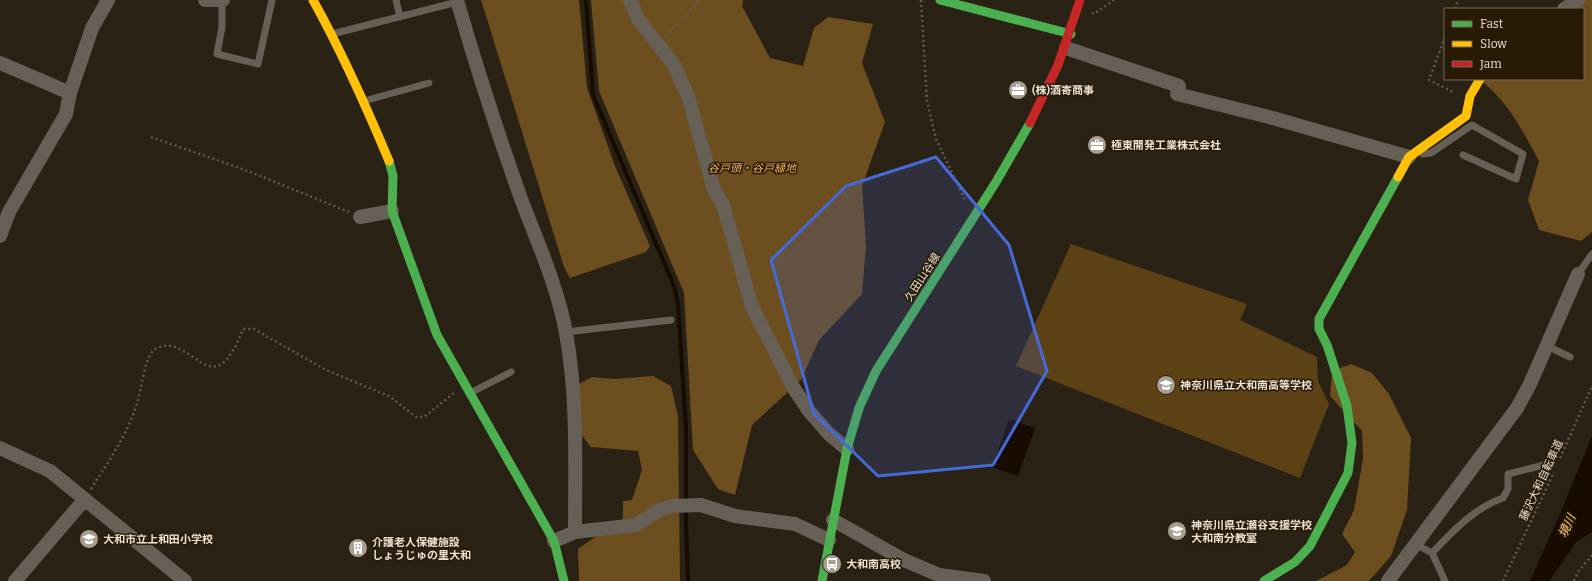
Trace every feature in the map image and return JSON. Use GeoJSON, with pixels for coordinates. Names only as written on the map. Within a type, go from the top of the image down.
{"type":"FeatureCollection","features":[{"type":"Feature","properties":{"kind":"street"},"geometry":{"type":"LineString","coordinates":[[0,236],[9,212],[66,114],[70,92],[92,28],[108,0]]}},
{"type":"Feature","properties":{"kind":"street"},"geometry":{"type":"LineString","coordinates":[[205,0],[222,0]]}},
{"type":"Feature","properties":{"kind":"street"},"geometry":{"type":"LineString","coordinates":[[313,0],[332,34],[364,101],[391,165],[394,176],[392,211],[438,335],[554,542],[564,581]]}},
{"type":"Feature","properties":{"kind":"street"},"geometry":{"type":"LineString","coordinates":[[630,0],[638,19],[674,65],[688,96],[714,190],[722,204],[752,307],[797,393],[829,434],[847,449]]}},
{"type":"Feature","properties":{"kind":"street"},"geometry":{"type":"LineString","coordinates":[[940,0],[1071,34]]}},
{"type":"Feature","properties":{"kind":"street","name":"久田山谷線"},"geometry":{"type":"LineString","coordinates":[[822,581],[847,449],[859,408],[876,371],[1010,163],[1048,90],[1071,34],[1080,0]]}},
{"type":"Feature","properties":{"kind":"street"},"geometry":{"type":"LineString","coordinates":[[1566,8],[1578,0]]}},
{"type":"Feature","properties":{"kind":"street"},"geometry":{"type":"LineString","coordinates":[[457,1],[502,144],[553,286],[566,332],[572,375],[576,438],[575,532]]}},
{"type":"Feature","properties":{"kind":"street"},"geometry":{"type":"LineString","coordinates":[[1066,48],[1179,86],[1177,94],[1269,117],[1409,157]]}},
{"type":"Feature","properties":{"kind":"street"},"geometry":{"type":"LineString","coordinates":[[0,63],[70,92]]}},
{"type":"Feature","properties":{"kind":"street"},"geometry":{"type":"LineString","coordinates":[[1264,581],[1295,562],[1310,546],[1348,473],[1352,443],[1347,406],[1327,346],[1319,329],[1319,319],[1409,157],[1466,116],[1474,85],[1479,80]]}},
{"type":"Feature","properties":{"kind":"street"},"geometry":{"type":"LineString","coordinates":[[360,217],[392,211]]}},
{"type":"Feature","properties":{"kind":"street"},"geometry":{"type":"LineString","coordinates":[[1389,580],[1517,408],[1547,346],[1578,274]]}},
{"type":"Feature","properties":{"kind":"street"},"geometry":{"type":"LineString","coordinates":[[0,448],[50,472],[185,581]]}},
{"type":"Feature","properties":{"kind":"street"},"geometry":{"type":"LineString","coordinates":[[15,581],[84,499]]}},
{"type":"Feature","properties":{"kind":"street"},"geometry":{"type":"LineString","coordinates":[[554,542],[575,532],[636,525],[659,510],[673,506],[701,505],[735,516],[795,524],[829,540]]}},
{"type":"Feature","properties":{"kind":"street"},"geometry":{"type":"LineString","coordinates":[[833,520],[904,560],[939,574],[984,581]]}},
{"type":"Feature","properties":{"kind":"lane"},"geometry":{"type":"LineString","coordinates":[[222,0],[222,26],[217,54],[258,64],[272,0]]}},
{"type":"Feature","properties":{"kind":"lane"},"geometry":{"type":"LineString","coordinates":[[396,0],[400,17]]}},
{"type":"Feature","properties":{"kind":"lane"},"geometry":{"type":"LineString","coordinates":[[332,34],[457,1]]}},
{"type":"Feature","properties":{"kind":"lane"},"geometry":{"type":"LineString","coordinates":[[364,101],[429,83]]}},
{"type":"Feature","properties":{"kind":"lane"},"geometry":{"type":"LineString","coordinates":[[1409,157],[1431,153],[1472,125],[1523,154],[1516,179],[1463,155]]}},
{"type":"Feature","properties":{"kind":"lane"},"geometry":{"type":"LineString","coordinates":[[1578,274],[1592,254]]}},
{"type":"Feature","properties":{"kind":"lane"},"geometry":{"type":"LineString","coordinates":[[566,332],[671,320]]}},
{"type":"Feature","properties":{"kind":"lane"},"geometry":{"type":"LineString","coordinates":[[1547,346],[1570,357]]}},
{"type":"Feature","properties":{"kind":"lane"},"geometry":{"type":"LineString","coordinates":[[470,393],[511,372]]}},
{"type":"Feature","properties":{"kind":"lane"},"geometry":{"type":"LineString","coordinates":[[1432,553],[1461,521],[1503,498],[1508,489],[1508,474],[1555,465]]}},
{"type":"Feature","properties":{"kind":"lane"},"geometry":{"type":"LineString","coordinates":[[1415,544],[1432,553],[1445,581]]}},
{"type":"Feature","properties":{"kind":"path"},"geometry":{"type":"LineString","coordinates":[[658,44],[700,0]]}},
{"type":"Feature","properties":{"kind":"path"},"geometry":{"type":"LineString","coordinates":[[921,0],[927,101],[936,139],[974,218]]}},
{"type":"Feature","properties":{"kind":"path"},"geometry":{"type":"LineString","coordinates":[[1078,11],[1094,14],[1114,0]]}},
{"type":"Feature","properties":{"kind":"path"},"geometry":{"type":"LineString","coordinates":[[1444,40],[1430,80],[1469,100]]}},
{"type":"Feature","properties":{"kind":"path"},"geometry":{"type":"LineString","coordinates":[[151,137],[248,171],[360,217]]}},
{"type":"Feature","properties":{"kind":"path"},"geometry":{"type":"LineString","coordinates":[[84,499],[117,449],[137,404],[149,354],[157,348],[168,346],[178,348],[205,366],[214,367],[222,364],[236,346],[243,329],[254,329],[326,370],[389,396],[416,417],[424,417],[465,384]]}},
{"type":"Feature","properties":{"kind":"path","name":"藤沢大和自転車道"},"geometry":{"type":"LineString","coordinates":[[1503,581],[1592,386]]}},
{"type":"Feature","properties":{"kind":"path"},"geometry":{"type":"LineString","coordinates":[[1574,581],[1578,572],[1592,555]]}},
{"type":"Feature","properties":{"kind":"highlighted area"},"geometry":{"type":"Polygon","coordinates":[[[936,157],[1009,245],[1047,371],[993,465],[878,476],[814,414],[771,260],[846,186],[936,157]]]}},
{"type":"Feature","properties":{"kind":"shaded area"},"geometry":{"type":"Polygon","coordinates":[[[1071,244],[1247,304],[1240,320],[1317,357],[1318,381],[1329,404],[1300,478],[1016,366],[1071,244]]]}},
{"type":"Feature","properties":{"kind":"green space"},"geometry":{"type":"Polygon","coordinates":[[[481,0],[579,0],[587,88],[615,166],[650,246],[646,252],[570,278],[564,267],[481,0]]]}},
{"type":"Feature","properties":{"kind":"green space","name":"谷戸頭・谷戸緑地"},"geometry":{"type":"Polygon","coordinates":[[[591,0],[743,0],[742,6],[770,58],[803,66],[814,28],[828,17],[873,24],[862,63],[885,122],[862,186],[866,246],[862,294],[819,340],[801,380],[752,425],[735,495],[718,489],[693,450],[684,293],[599,91],[591,0]]]}},
{"type":"Feature","properties":{"kind":"green space"},"geometry":{"type":"Polygon","coordinates":[[[1583,0],[1592,0],[1592,232],[1581,241],[1539,230],[1528,200],[1539,161],[1514,117],[1498,97],[1480,80],[1584,80],[1584,8],[1576,8],[1583,0]]]}},
{"type":"Feature","properties":{"kind":"green space"},"geometry":{"type":"Polygon","coordinates":[[[1351,364],[1372,373],[1389,394],[1411,438],[1407,510],[1391,556],[1369,581],[1316,581],[1347,565],[1355,552],[1342,534],[1354,510],[1363,459],[1362,431],[1330,396],[1332,371],[1351,364]]]}},
{"type":"Feature","properties":{"kind":"green space"},"geometry":{"type":"Polygon","coordinates":[[[653,376],[671,386],[678,416],[680,581],[579,581],[578,549],[595,537],[623,531],[623,501],[632,500],[642,470],[638,451],[591,447],[580,433],[579,384],[592,377],[614,379],[653,376]]]}},
{"type":"Feature","properties":{"kind":"water"},"geometry":{"type":"Polygon","coordinates":[[[1009,419],[1035,428],[1018,476],[992,467],[1009,419]]]}},
{"type":"Feature","properties":{"kind":"water","name":"境川"},"geometry":{"type":"Polygon","coordinates":[[[1592,436],[1592,532],[1577,541],[1549,581],[1530,581],[1560,514],[1592,436]]]}},
{"type":"Feature","properties":{"kind":"waterway"},"geometry":{"type":"LineString","coordinates":[[586,0],[593,95],[674,286],[678,303],[686,429],[686,524],[688,581]]}},
{"type":"Feature","properties":{"kind":"traffic: fast"},"geometry":{"type":"LineString","coordinates":[[940,0],[1071,34]]}},
{"type":"Feature","properties":{"kind":"traffic: fast"},"geometry":{"type":"LineString","coordinates":[[822,581],[847,449],[859,408],[876,371],[996,182],[1030,123]]}},
{"type":"Feature","properties":{"kind":"traffic: fast"},"geometry":{"type":"LineString","coordinates":[[389,161],[393,176],[392,211],[437,335],[554,541],[564,581]]}},
{"type":"Feature","properties":{"kind":"traffic: fast"},"geometry":{"type":"LineString","coordinates":[[1264,581],[1295,562],[1310,546],[1348,473],[1352,443],[1347,406],[1327,345],[1319,329],[1319,319],[1398,177]]}},
{"type":"Feature","properties":{"kind":"traffic: slow"},"geometry":{"type":"LineString","coordinates":[[313,0],[353,79],[389,161]]}},
{"type":"Feature","properties":{"kind":"traffic: slow"},"geometry":{"type":"LineString","coordinates":[[1398,177],[1409,157],[1466,116],[1470,96],[1479,80]]}},
{"type":"Feature","properties":{"kind":"traffic: jam"},"geometry":{"type":"LineString","coordinates":[[1030,123],[1058,65],[1080,0]]}},
{"type":"Feature","properties":{"kind":"place","name":"(株)酒寄商事"},"geometry":{"type":"Point","coordinates":[1018,90]}},
{"type":"Feature","properties":{"kind":"place","name":"極東開発工業株式会社"},"geometry":{"type":"Point","coordinates":[1097,145]}},
{"type":"Feature","properties":{"kind":"place","name":"神奈川県立大和南高等学校"},"geometry":{"type":"Point","coordinates":[1166,385]}},
{"type":"Feature","properties":{"kind":"place","name":"神奈川県立瀬谷支援学校 大和南分教室"},"geometry":{"type":"Point","coordinates":[1177,531]}},
{"type":"Feature","properties":{"kind":"place","name":"大和市立上和田小学校"},"geometry":{"type":"Point","coordinates":[89,539]}},
{"type":"Feature","properties":{"kind":"place","name":"介護老人保健施設 しょうじゅの里大和"},"geometry":{"type":"Point","coordinates":[358,548]}},
{"type":"Feature","properties":{"kind":"place","name":"大和南高校"},"geometry":{"type":"Point","coordinates":[832,564]}}]}
